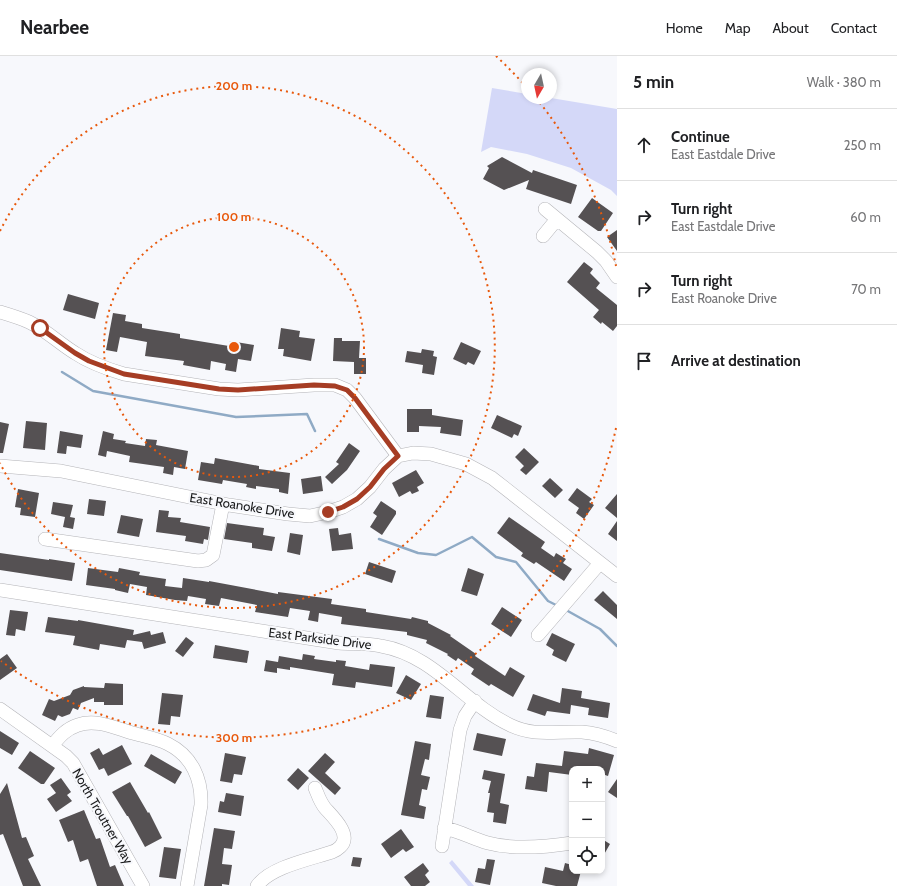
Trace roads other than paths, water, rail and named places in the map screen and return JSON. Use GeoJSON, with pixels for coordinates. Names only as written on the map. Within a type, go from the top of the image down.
{"type":"FeatureCollection","features":[{"type":"Feature","properties":{"kind":"street"},"geometry":{"type":"LineString","coordinates":[[545,209],[597,252],[606,261],[617,277]]}},
{"type":"Feature","properties":{"kind":"street"},"geometry":{"type":"LineString","coordinates":[[543,236],[557,218]]}},
{"type":"Feature","properties":{"kind":"street"},"geometry":{"type":"LineString","coordinates":[[0,312],[30,322],[89,361],[124,374],[219,389],[238,390],[314,385],[335,386],[347,390],[355,398],[398,456],[413,453],[431,454],[459,461],[478,469],[492,478],[617,576]]}},
{"type":"Feature","properties":{"kind":"street","name":"East Roanoke Drive"},"geometry":{"type":"LineString","coordinates":[[0,466],[61,471],[223,504],[310,516],[343,507],[357,499],[398,456]]}},
{"type":"Feature","properties":{"kind":"street"},"geometry":{"type":"LineString","coordinates":[[45,538],[198,561],[206,560],[213,554],[223,504]]}},
{"type":"Feature","properties":{"kind":"street"},"geometry":{"type":"LineString","coordinates":[[538,635],[600,562]]}},
{"type":"Feature","properties":{"kind":"street","name":"East Parkside Drive"},"geometry":{"type":"LineString","coordinates":[[0,590],[339,643],[381,646],[400,651],[419,659],[436,670],[475,702],[510,725],[545,734],[582,732],[602,735],[617,740]]}},
{"type":"Feature","properties":{"kind":"street"},"geometry":{"type":"LineString","coordinates":[[442,846],[460,730],[465,716],[475,702]]}},
{"type":"Feature","properties":{"kind":"street","name":"North Troutner Way"},"geometry":{"type":"LineString","coordinates":[[0,709],[66,756],[78,771],[143,886]]}},
{"type":"Feature","properties":{"kind":"street"},"geometry":{"type":"LineString","coordinates":[[52,746],[68,729],[80,724],[91,723],[108,725],[167,743],[178,750],[187,759],[197,775],[202,794],[187,886]]}},
{"type":"Feature","properties":{"kind":"street"},"geometry":{"type":"LineString","coordinates":[[257,886],[262,880],[275,872],[332,852],[341,847],[344,842],[343,832],[333,816],[324,806],[314,788]]}},
{"type":"Feature","properties":{"kind":"street"},"geometry":{"type":"LineString","coordinates":[[444,828],[462,832],[478,840],[496,845],[533,846],[569,842]]}},
{"type":"Feature","properties":{"kind":"waterway"},"geometry":{"type":"LineString","coordinates":[[62,372],[93,391],[236,417],[307,414],[315,431]]}},
{"type":"Feature","properties":{"kind":"waterway"},"geometry":{"type":"LineString","coordinates":[[379,539],[418,553],[436,555],[472,537],[496,557],[516,562],[548,601],[558,606]]}},
{"type":"Feature","properties":{"kind":"waterway"},"geometry":{"type":"LineString","coordinates":[[566,610],[600,629],[617,646]]}}]}
